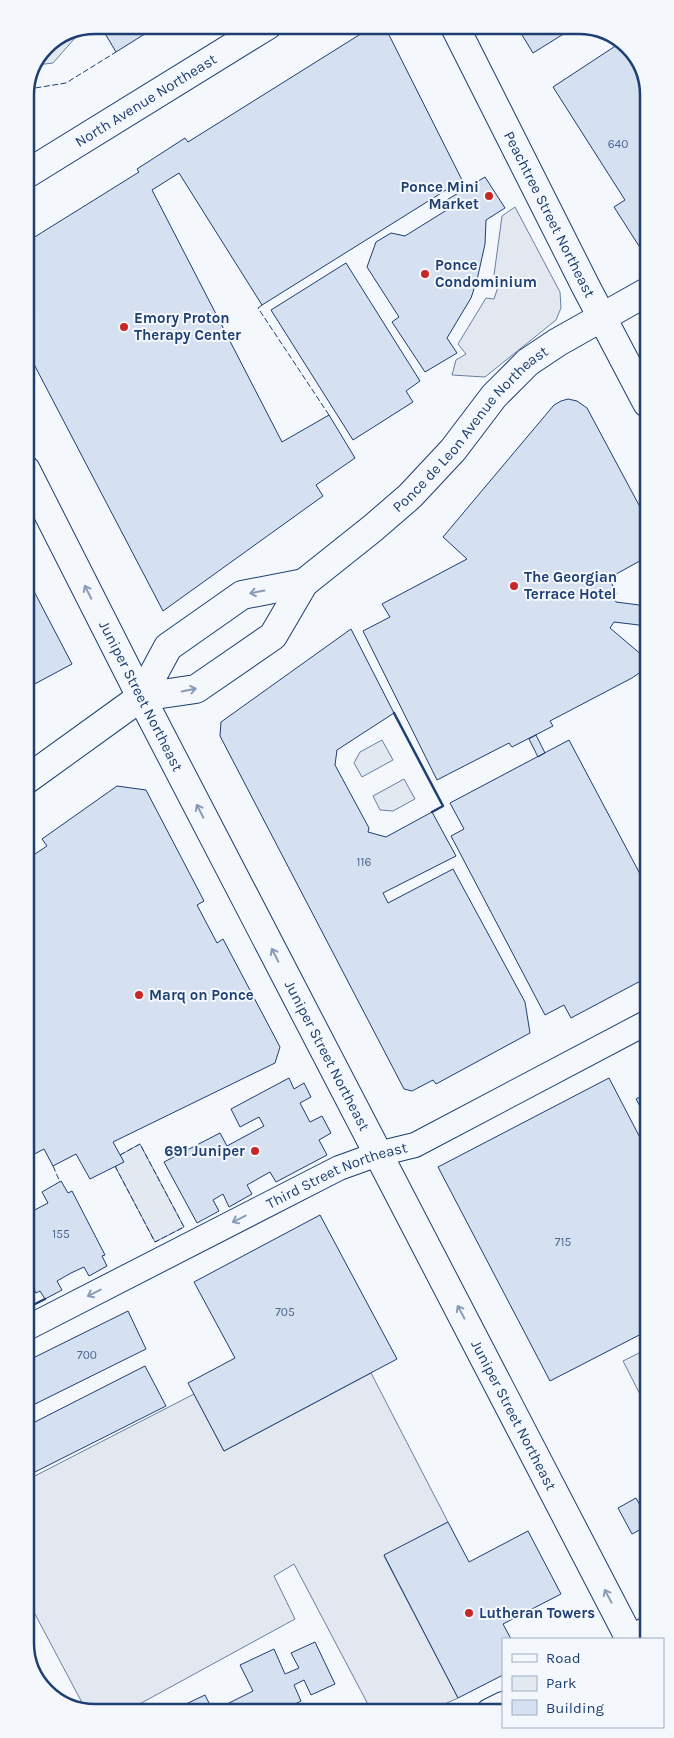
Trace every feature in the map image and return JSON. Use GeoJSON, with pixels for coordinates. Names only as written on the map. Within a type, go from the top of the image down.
{"type":"FeatureCollection","features":[{"type":"Feature","properties":{"kind":"main road","name":"North Avenue Northeast"},"geometry":{"type":"LineString","coordinates":[[34,169],[253,34]]}},
{"type":"Feature","properties":{"kind":"main road","name":"Peachtree Street Northeast"},"geometry":{"type":"LineString","coordinates":[[459,34],[640,390]]}},
{"type":"Feature","properties":{"kind":"main road","name":"Ponce de Leon Avenue Northeast"},"geometry":{"type":"LineString","coordinates":[[141,697],[196,689],[273,636],[304,583],[410,496],[453,450],[494,396],[528,362],[558,342],[640,296]]}},
{"type":"Feature","properties":{"kind":"main road","name":"Juniper Street Northeast"},"geometry":{"type":"LineString","coordinates":[[34,486],[141,697],[378,1154],[634,1636]]}},
{"type":"Feature","properties":{"kind":"main road","name":"Ponce de Leon Avenue Northeast"},"geometry":{"type":"LineString","coordinates":[[34,774],[141,697],[168,647],[242,595],[304,583]]}},
{"type":"Feature","properties":{"kind":"street","name":"Third Street Northeast"},"geometry":{"type":"LineString","coordinates":[[34,1324],[339,1168],[378,1154],[415,1145],[640,1026]]}},
{"type":"Feature","properties":{"kind":"green space"},"geometry":{"type":"Polygon","coordinates":[[[76,37],[53,63],[42,64],[54,49],[76,37]]]}},
{"type":"Feature","properties":{"kind":"green space"},"geometry":{"type":"Polygon","coordinates":[[[382,740],[393,760],[362,777],[354,763],[360,752],[382,740]]]}},
{"type":"Feature","properties":{"kind":"green space"},"geometry":{"type":"Polygon","coordinates":[[[404,779],[415,799],[393,811],[380,810],[373,796],[404,779]]]}},
{"type":"Feature","properties":{"kind":"green space"},"geometry":{"type":"Polygon","coordinates":[[[140,1144],[184,1227],[155,1242],[115,1166],[123,1162],[120,1155],[140,1144]]]}},
{"type":"Feature","properties":{"kind":"green space"},"geometry":{"type":"Polygon","coordinates":[[[640,1352],[640,1394],[623,1361],[640,1352]]]}},
{"type":"Feature","properties":{"kind":"shaded area"},"geometry":{"type":"Polygon","coordinates":[[[515,207],[560,292],[561,308],[556,320],[485,377],[452,375],[456,360],[466,354],[458,344],[486,298],[494,299],[501,278],[494,275],[502,216],[515,207]]]}},
{"type":"Feature","properties":{"kind":"shaded area"},"geometry":{"type":"Polygon","coordinates":[[[371,1373],[448,1522],[384,1556],[458,1698],[445,1704],[368,1704],[294,1564],[274,1576],[295,1619],[139,1704],[82,1703],[34,1612],[34,1476],[194,1394],[224,1451],[371,1373]]]}},
{"type":"Feature","properties":{"kind":"building"},"geometry":{"type":"Polygon","coordinates":[[[105,34],[145,34],[116,52],[105,34]]]}},
{"type":"Feature","properties":{"kind":"building","name":"Emory Proton Therapy Center"},"geometry":{"type":"Polygon","coordinates":[[[361,34],[389,34],[462,180],[262,305],[179,173],[152,190],[282,442],[329,415],[355,458],[316,485],[323,496],[163,611],[34,364],[34,237],[139,172],[137,169],[185,138],[188,142],[361,34]]]}},
{"type":"Feature","properties":{"kind":"building"},"geometry":{"type":"Polygon","coordinates":[[[521,34],[564,34],[533,53],[521,34]]]}},
{"type":"Feature","properties":{"kind":"building"},"geometry":{"type":"Polygon","coordinates":[[[616,46],[625,54],[634,68],[640,86],[639,246],[614,207],[625,200],[553,87],[616,46]]]}},
{"type":"Feature","properties":{"kind":"building","name":"Ponce Condominium"},"geometry":{"type":"Polygon","coordinates":[[[485,177],[505,208],[486,220],[485,244],[477,280],[471,298],[447,338],[457,353],[425,372],[392,322],[399,317],[367,267],[376,242],[391,233],[405,236],[450,208],[445,201],[485,177]]]}},
{"type":"Feature","properties":{"kind":"building"},"geometry":{"type":"Polygon","coordinates":[[[346,263],[420,381],[406,391],[413,402],[353,440],[271,310],[346,263]]]}},
{"type":"Feature","properties":{"kind":"building","name":"The Georgian Terrace Hotel"},"geometry":{"type":"Polygon","coordinates":[[[568,399],[577,401],[587,408],[640,507],[640,561],[609,578],[617,594],[613,596],[616,602],[640,605],[640,625],[614,622],[610,628],[640,654],[640,672],[550,721],[553,726],[512,747],[509,743],[437,780],[363,631],[390,617],[382,604],[467,559],[443,537],[554,405],[568,399]]]}},
{"type":"Feature","properties":{"kind":"building"},"geometry":{"type":"Polygon","coordinates":[[[34,591],[72,664],[34,684],[34,591]]]}},
{"type":"Feature","properties":{"kind":"building"},"geometry":{"type":"Polygon","coordinates":[[[351,629],[394,713],[337,750],[335,765],[369,828],[368,832],[386,837],[432,812],[456,856],[383,893],[388,903],[453,869],[525,1002],[530,1033],[436,1084],[433,1080],[412,1091],[404,1089],[220,736],[221,722],[351,629]]]}},
{"type":"Feature","properties":{"kind":"building"},"geometry":{"type":"Polygon","coordinates":[[[536,735],[545,753],[538,757],[529,739],[536,735]]]}},
{"type":"Feature","properties":{"kind":"building"},"geometry":{"type":"Polygon","coordinates":[[[569,740],[640,874],[640,981],[571,1018],[564,1005],[545,1015],[451,836],[464,829],[450,803],[569,740]]]}},
{"type":"Feature","properties":{"kind":"building","name":"Marq on Ponce"},"geometry":{"type":"Polygon","coordinates":[[[117,786],[146,790],[204,901],[197,905],[217,943],[223,939],[280,1047],[275,1063],[113,1142],[124,1162],[90,1179],[76,1154],[53,1166],[44,1149],[34,1154],[34,855],[47,846],[42,839],[117,786]]]}},
{"type":"Feature","properties":{"kind":"building","name":"691 Juniper"},"geometry":{"type":"Polygon","coordinates":[[[289,1078],[294,1089],[304,1083],[311,1097],[300,1103],[310,1122],[322,1116],[331,1133],[319,1140],[327,1155],[276,1182],[270,1172],[247,1185],[252,1194],[229,1207],[223,1194],[213,1200],[219,1211],[197,1223],[164,1162],[220,1133],[227,1146],[264,1126],[259,1117],[240,1127],[231,1109],[289,1078]]]}},
{"type":"Feature","properties":{"kind":"building"},"geometry":{"type":"Polygon","coordinates":[[[609,1078],[640,1138],[640,1335],[550,1381],[438,1167],[609,1078]]]}},
{"type":"Feature","properties":{"kind":"building"},"geometry":{"type":"Polygon","coordinates":[[[640,1097],[640,1106],[636,1099],[640,1097]]]}},
{"type":"Feature","properties":{"kind":"building"},"geometry":{"type":"Polygon","coordinates":[[[61,1181],[68,1193],[72,1191],[105,1255],[102,1256],[107,1266],[89,1276],[84,1267],[71,1273],[57,1281],[62,1290],[45,1299],[40,1291],[36,1293],[34,1289],[34,1210],[48,1203],[42,1192],[61,1181]]]}},
{"type":"Feature","properties":{"kind":"building"},"geometry":{"type":"Polygon","coordinates":[[[320,1215],[397,1359],[224,1451],[188,1383],[235,1358],[194,1282],[320,1215]]]}},
{"type":"Feature","properties":{"kind":"building"},"geometry":{"type":"Polygon","coordinates":[[[128,1311],[146,1349],[34,1405],[34,1358],[128,1311]]]}},
{"type":"Feature","properties":{"kind":"building"},"geometry":{"type":"Polygon","coordinates":[[[145,1366],[166,1406],[34,1472],[34,1422],[145,1366]]]}},
{"type":"Feature","properties":{"kind":"building"},"geometry":{"type":"Polygon","coordinates":[[[636,1498],[640,1505],[640,1530],[632,1534],[618,1508],[636,1498]]]}},
{"type":"Feature","properties":{"kind":"building","name":"Lutheran Towers"},"geometry":{"type":"Polygon","coordinates":[[[448,1522],[469,1562],[528,1531],[561,1594],[503,1624],[510,1638],[502,1638],[502,1676],[458,1698],[384,1555],[448,1522]]]}},
{"type":"Feature","properties":{"kind":"building"},"geometry":{"type":"Polygon","coordinates":[[[315,1642],[335,1684],[311,1695],[304,1680],[294,1685],[301,1701],[295,1704],[227,1704],[253,1691],[240,1665],[274,1649],[285,1674],[299,1668],[291,1653],[315,1642]]]}},
{"type":"Feature","properties":{"kind":"building"},"geometry":{"type":"Polygon","coordinates":[[[205,1695],[210,1704],[186,1704],[205,1695]]]}},
{"type":"Feature","properties":{"kind":"fence"},"geometry":{"type":"LineString","coordinates":[[35,86],[35,88],[66,83],[116,52]]}},
{"type":"Feature","properties":{"kind":"fence"},"geometry":{"type":"LineString","coordinates":[[262,305],[258,308],[329,415]]}},
{"type":"Feature","properties":{"kind":"fence"},"geometry":{"type":"LineString","coordinates":[[115,1166],[155,1242],[184,1227],[140,1144],[120,1155]]}},
{"type":"Feature","properties":{"kind":"fence"},"geometry":{"type":"LineString","coordinates":[[53,1166],[60,1182]]}},
{"type":"Feature","properties":{"kind":"wall"},"geometry":{"type":"LineString","coordinates":[[394,713],[443,806],[432,812]]}},
{"type":"Feature","properties":{"kind":"wall"},"geometry":{"type":"LineString","coordinates":[[34,1304],[45,1299]]}},
{"type":"Feature","properties":{"kind":"place","name":"Ponce Mini Market"},"geometry":{"type":"Point","coordinates":[489,196]}},
{"type":"Feature","properties":{"kind":"place","name":"Ponce Condominium"},"geometry":{"type":"Point","coordinates":[425,274]}},
{"type":"Feature","properties":{"kind":"place","name":"Emory Proton Therapy Center"},"geometry":{"type":"Point","coordinates":[124,327]}},
{"type":"Feature","properties":{"kind":"place","name":"The Georgian Terrace Hotel"},"geometry":{"type":"Point","coordinates":[514,586]}},
{"type":"Feature","properties":{"kind":"place","name":"Marq on Ponce"},"geometry":{"type":"Point","coordinates":[139,995]}},
{"type":"Feature","properties":{"kind":"place","name":"691 Juniper"},"geometry":{"type":"Point","coordinates":[255,1151]}},
{"type":"Feature","properties":{"kind":"place","name":"Lutheran Towers"},"geometry":{"type":"Point","coordinates":[469,1613]}}]}
